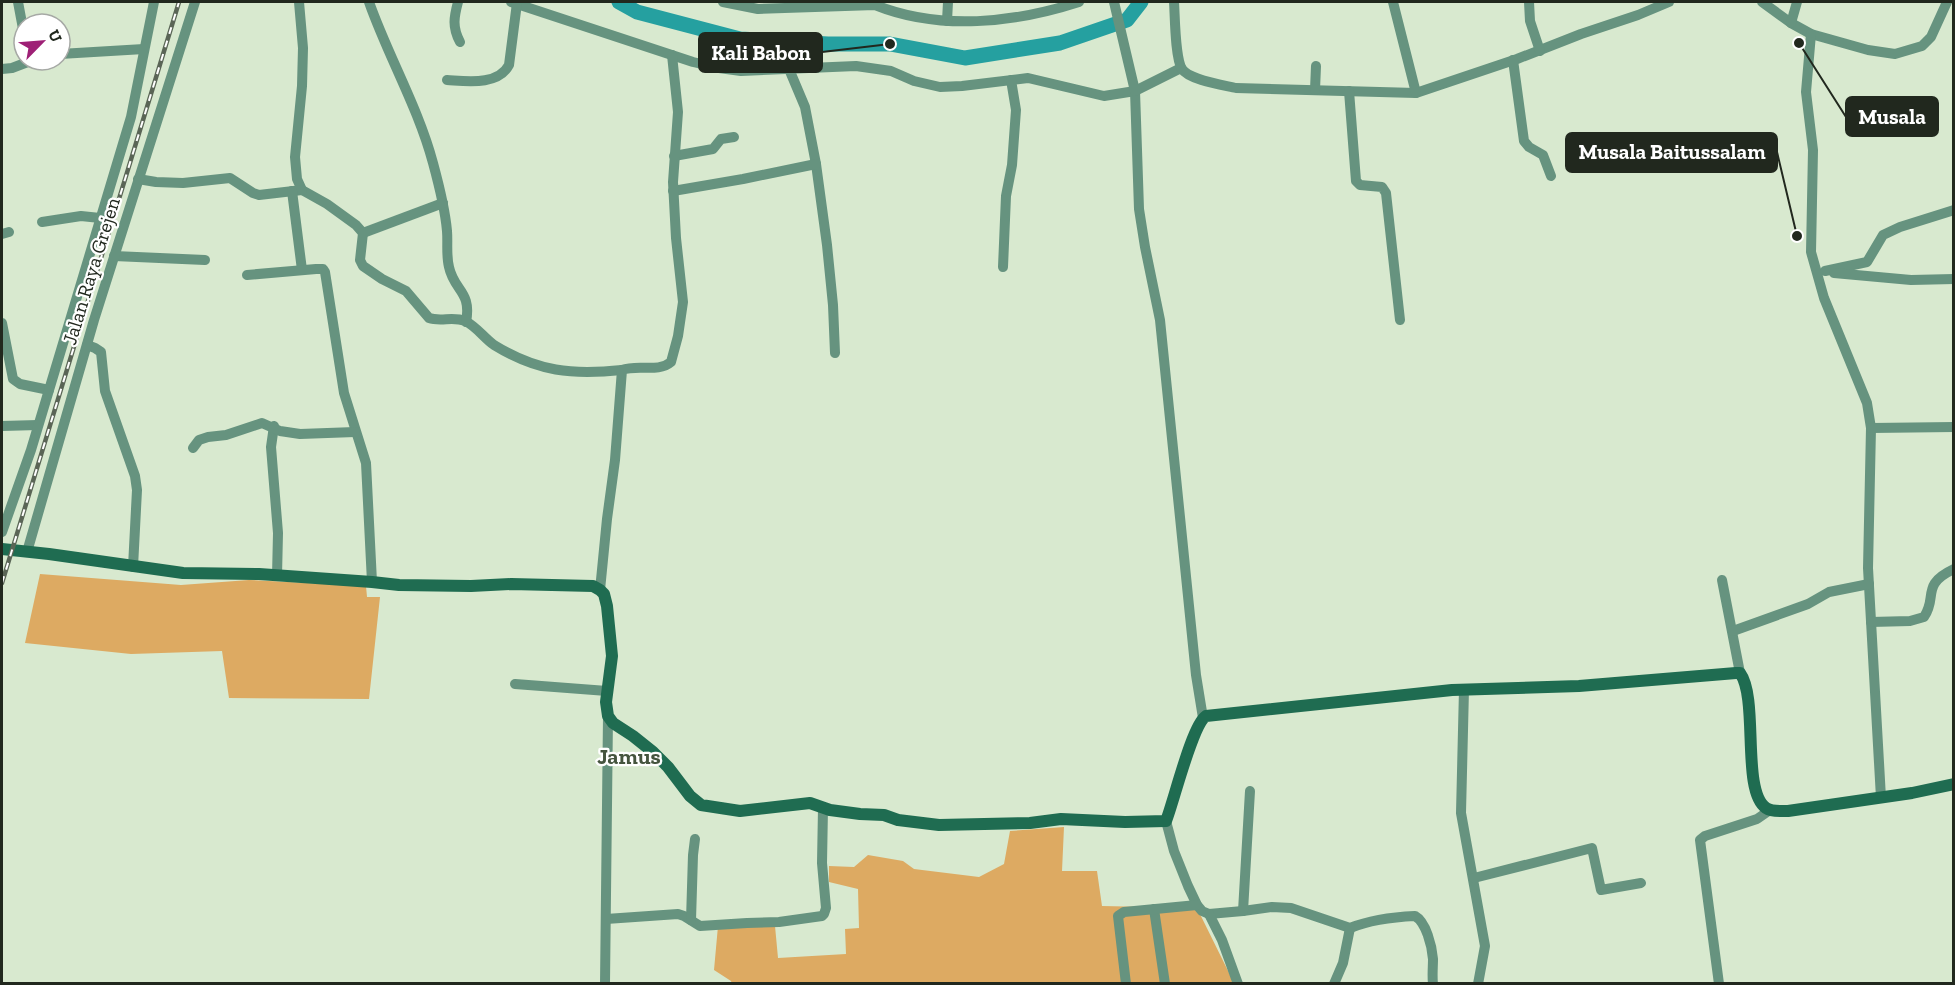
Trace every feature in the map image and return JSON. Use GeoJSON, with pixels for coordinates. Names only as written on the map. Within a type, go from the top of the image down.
{"type":"FeatureCollection","features":[{"type":"Feature","properties":{"kind":"street"},"geometry":{"type":"LineString","coordinates":[[2,532],[49,390],[131,117],[154,2]]}},
{"type":"Feature","properties":{"kind":"street","name":"Jalan Raya Grejen"},"geometry":{"type":"LineString","coordinates":[[27,552],[114,256],[195,2]]}},
{"type":"Feature","properties":{"kind":"street"},"geometry":{"type":"LineString","coordinates":[[299,2],[303,48],[302,87],[295,157],[302,270]]}},
{"type":"Feature","properties":{"kind":"street"},"geometry":{"type":"LineString","coordinates":[[369,2],[418,119],[433,162],[447,230],[449,272],[468,303],[466,322]]}},
{"type":"Feature","properties":{"kind":"street"},"geometry":{"type":"LineString","coordinates":[[458,2],[454,30],[460,42]]}},
{"type":"Feature","properties":{"kind":"street"},"geometry":{"type":"LineString","coordinates":[[447,80],[490,79],[506,71],[509,61],[514,2],[672,55],[719,68],[741,71],[856,66],[891,71],[914,81],[940,87],[1028,78],[1104,96],[1135,91],[1181,68]]}},
{"type":"Feature","properties":{"kind":"street"},"geometry":{"type":"LineString","coordinates":[[724,2],[759,9],[875,5],[928,20],[947,21],[986,20],[1023,15],[1079,2]]}},
{"type":"Feature","properties":{"kind":"street"},"geometry":{"type":"LineString","coordinates":[[947,21],[948,2]]}},
{"type":"Feature","properties":{"kind":"street"},"geometry":{"type":"LineString","coordinates":[[1114,2],[1135,91],[1139,209],[1160,320],[1196,675],[1203,718],[1194,736],[1167,821],[1174,850],[1197,905],[1209,914],[1272,907],[1291,908],[1350,928],[1398,916],[1417,916],[1421,920],[1433,957],[1433,984]]}},
{"type":"Feature","properties":{"kind":"street"},"geometry":{"type":"LineString","coordinates":[[1174,2],[1181,68],[1188,74],[1214,84],[1236,88],[1416,93],[1539,51],[1669,2]]}},
{"type":"Feature","properties":{"kind":"street"},"geometry":{"type":"LineString","coordinates":[[1393,2],[1416,93]]}},
{"type":"Feature","properties":{"kind":"street"},"geometry":{"type":"LineString","coordinates":[[1529,2],[1530,21],[1539,51]]}},
{"type":"Feature","properties":{"kind":"street"},"geometry":{"type":"LineString","coordinates":[[1762,2],[1811,34],[1868,50],[1895,54],[1922,46],[1931,37],[1947,2]]}},
{"type":"Feature","properties":{"kind":"street"},"geometry":{"type":"LineString","coordinates":[[1791,23],[1797,2]]}},
{"type":"Feature","properties":{"kind":"street"},"geometry":{"type":"LineString","coordinates":[[1811,34],[1806,92],[1813,150],[1811,252],[1821,271],[1824,298],[1867,403],[1871,429],[1869,584],[1881,798]]}},
{"type":"Feature","properties":{"kind":"street"},"geometry":{"type":"LineString","coordinates":[[72,53],[144,49]]}},
{"type":"Feature","properties":{"kind":"street"},"geometry":{"type":"LineString","coordinates":[[138,179],[183,183],[230,178],[259,195],[297,190],[327,204],[356,225],[363,233],[360,260],[366,270],[406,291],[429,318],[437,320],[451,318],[466,322],[492,344],[518,358],[552,370],[589,373],[622,370],[629,367],[661,367],[671,362],[683,302],[673,191],[678,112],[672,55]]}},
{"type":"Feature","properties":{"kind":"street"},"geometry":{"type":"LineString","coordinates":[[1513,60],[1524,141],[1526,145],[1543,155],[1551,176]]}},
{"type":"Feature","properties":{"kind":"street"},"geometry":{"type":"LineString","coordinates":[[1315,90],[1316,66]]}},
{"type":"Feature","properties":{"kind":"street"},"geometry":{"type":"LineString","coordinates":[[789,69],[805,107],[816,164],[828,255],[835,353]]}},
{"type":"Feature","properties":{"kind":"street"},"geometry":{"type":"LineString","coordinates":[[1003,267],[1006,196],[1012,165],[1016,110],[1011,80]]}},
{"type":"Feature","properties":{"kind":"street"},"geometry":{"type":"LineString","coordinates":[[1349,91],[1356,181],[1360,185],[1382,187],[1386,193],[1400,320]]}},
{"type":"Feature","properties":{"kind":"street"},"geometry":{"type":"LineString","coordinates":[[674,156],[713,149],[721,139],[734,136]]}},
{"type":"Feature","properties":{"kind":"street"},"geometry":{"type":"LineString","coordinates":[[673,191],[816,164]]}},
{"type":"Feature","properties":{"kind":"street"},"geometry":{"type":"LineString","coordinates":[[363,233],[443,203]]}},
{"type":"Feature","properties":{"kind":"street"},"geometry":{"type":"LineString","coordinates":[[1821,271],[1867,262],[1883,235],[1900,227],[1953,210]]}},
{"type":"Feature","properties":{"kind":"street"},"geometry":{"type":"LineString","coordinates":[[42,222],[81,216],[100,218]]}},
{"type":"Feature","properties":{"kind":"street"},"geometry":{"type":"LineString","coordinates":[[114,256],[205,260]]}},
{"type":"Feature","properties":{"kind":"street"},"geometry":{"type":"LineString","coordinates":[[247,275],[320,268],[326,272],[344,393],[366,463],[372,582]]}},
{"type":"Feature","properties":{"kind":"street"},"geometry":{"type":"LineString","coordinates":[[1821,271],[1884,279],[1953,279]]}},
{"type":"Feature","properties":{"kind":"street"},"geometry":{"type":"LineString","coordinates":[[2,323],[13,379],[20,384],[49,390]]}},
{"type":"Feature","properties":{"kind":"street"},"geometry":{"type":"LineString","coordinates":[[87,345],[101,352],[105,391],[135,476],[137,490],[133,567]]}},
{"type":"Feature","properties":{"kind":"street"},"geometry":{"type":"LineString","coordinates":[[600,590],[615,460],[622,370]]}},
{"type":"Feature","properties":{"kind":"street"},"geometry":{"type":"LineString","coordinates":[[193,448],[199,440],[226,435],[262,423],[300,434],[355,432]]}},
{"type":"Feature","properties":{"kind":"street"},"geometry":{"type":"LineString","coordinates":[[2,426],[38,425]]}},
{"type":"Feature","properties":{"kind":"street"},"geometry":{"type":"LineString","coordinates":[[274,426],[271,447],[278,533],[277,576]]}},
{"type":"Feature","properties":{"kind":"street"},"geometry":{"type":"LineString","coordinates":[[1871,429],[1953,427]]}},
{"type":"Feature","properties":{"kind":"street"},"geometry":{"type":"LineString","coordinates":[[7,549],[183,573],[244,573],[399,585],[593,586],[600,590],[604,594],[607,606],[612,656],[606,702],[608,716],[605,984]]}},
{"type":"Feature","properties":{"kind":"street"},"geometry":{"type":"LineString","coordinates":[[1871,621],[1910,621],[1924,617],[1929,609],[1930,591],[1934,583],[1953,569]]}},
{"type":"Feature","properties":{"kind":"street"},"geometry":{"type":"LineString","coordinates":[[1722,580],[1747,699],[1756,792],[1761,804],[1770,810],[1788,811],[1881,798],[1953,784]]}},
{"type":"Feature","properties":{"kind":"street"},"geometry":{"type":"LineString","coordinates":[[1733,631],[1808,604],[1829,592],[1869,584]]}},
{"type":"Feature","properties":{"kind":"street"},"geometry":{"type":"LineString","coordinates":[[1203,718],[1464,689],[1579,686],[1740,674]]}},
{"type":"Feature","properties":{"kind":"street"},"geometry":{"type":"LineString","coordinates":[[515,684],[607,692]]}},
{"type":"Feature","properties":{"kind":"street"},"geometry":{"type":"LineString","coordinates":[[1464,689],[1461,813],[1485,946],[1478,984]]}},
{"type":"Feature","properties":{"kind":"street"},"geometry":{"type":"LineString","coordinates":[[608,716],[613,723],[653,752],[668,767],[690,796],[701,805],[740,811],[810,803],[823,808],[884,815],[898,820],[939,825],[1030,823],[1061,819],[1167,821]]}},
{"type":"Feature","properties":{"kind":"street"},"geometry":{"type":"LineString","coordinates":[[1244,911],[1250,791]]}},
{"type":"Feature","properties":{"kind":"street"},"geometry":{"type":"LineString","coordinates":[[606,919],[668,914],[684,916],[700,926],[779,922],[822,916],[826,908],[822,863],[823,808]]}},
{"type":"Feature","properties":{"kind":"street"},"geometry":{"type":"LineString","coordinates":[[1719,984],[1700,841],[1705,836],[1760,818],[1770,810]]}},
{"type":"Feature","properties":{"kind":"street"},"geometry":{"type":"LineString","coordinates":[[691,921],[695,839]]}},
{"type":"Feature","properties":{"kind":"street"},"geometry":{"type":"LineString","coordinates":[[1474,878],[1592,848],[1601,890],[1641,883]]}},
{"type":"Feature","properties":{"kind":"street"},"geometry":{"type":"LineString","coordinates":[[1126,984],[1118,915],[1124,912],[1197,905]]}},
{"type":"Feature","properties":{"kind":"street"},"geometry":{"type":"LineString","coordinates":[[1154,909],[1165,984]]}},
{"type":"Feature","properties":{"kind":"street"},"geometry":{"type":"LineString","coordinates":[[1209,914],[1222,940],[1238,984]]}},
{"type":"Feature","properties":{"kind":"street"},"geometry":{"type":"LineString","coordinates":[[1334,984],[1342,963],[1350,928]]}},
{"type":"Feature","properties":{"kind":"shaded area"},"geometry":{"type":"Polygon","coordinates":[[[40,574],[181,585],[249,580],[366,586],[367,597],[380,597],[369,699],[229,698],[222,651],[131,654],[25,643],[40,574]]]}},
{"type":"Feature","properties":{"kind":"shaded area"},"geometry":{"type":"Polygon","coordinates":[[[1064,827],[1062,871],[1097,871],[1102,906],[1197,908],[1234,983],[732,984],[714,970],[718,926],[775,926],[778,958],[846,954],[845,929],[859,928],[858,889],[829,882],[829,866],[854,867],[868,855],[903,861],[914,869],[979,877],[1004,864],[1010,831],[1064,827]]]}},
{"type":"Feature","properties":{"kind":"waterway"},"geometry":{"type":"LineString","coordinates":[[619,2],[637,12],[740,39],[828,44],[890,44],[965,58],[1060,43],[1127,20],[1141,2]]}},
{"type":"Feature","properties":{"kind":"railway"},"geometry":{"type":"LineString","coordinates":[[2,583],[179,2]]}},
{"type":"Feature","properties":{"kind":"place","name":"Musala"},"geometry":{"type":"Point","coordinates":[1799,43]}},
{"type":"Feature","properties":{"kind":"place","name":"Kali Babon"},"geometry":{"type":"Point","coordinates":[890,44]}},
{"type":"Feature","properties":{"kind":"place","name":"Musala Baitussalam"},"geometry":{"type":"Point","coordinates":[1797,236]}},
{"type":"Feature","properties":{"kind":"district","name":"Jamus"},"geometry":{"type":"Point","coordinates":[629,756]}}]}
